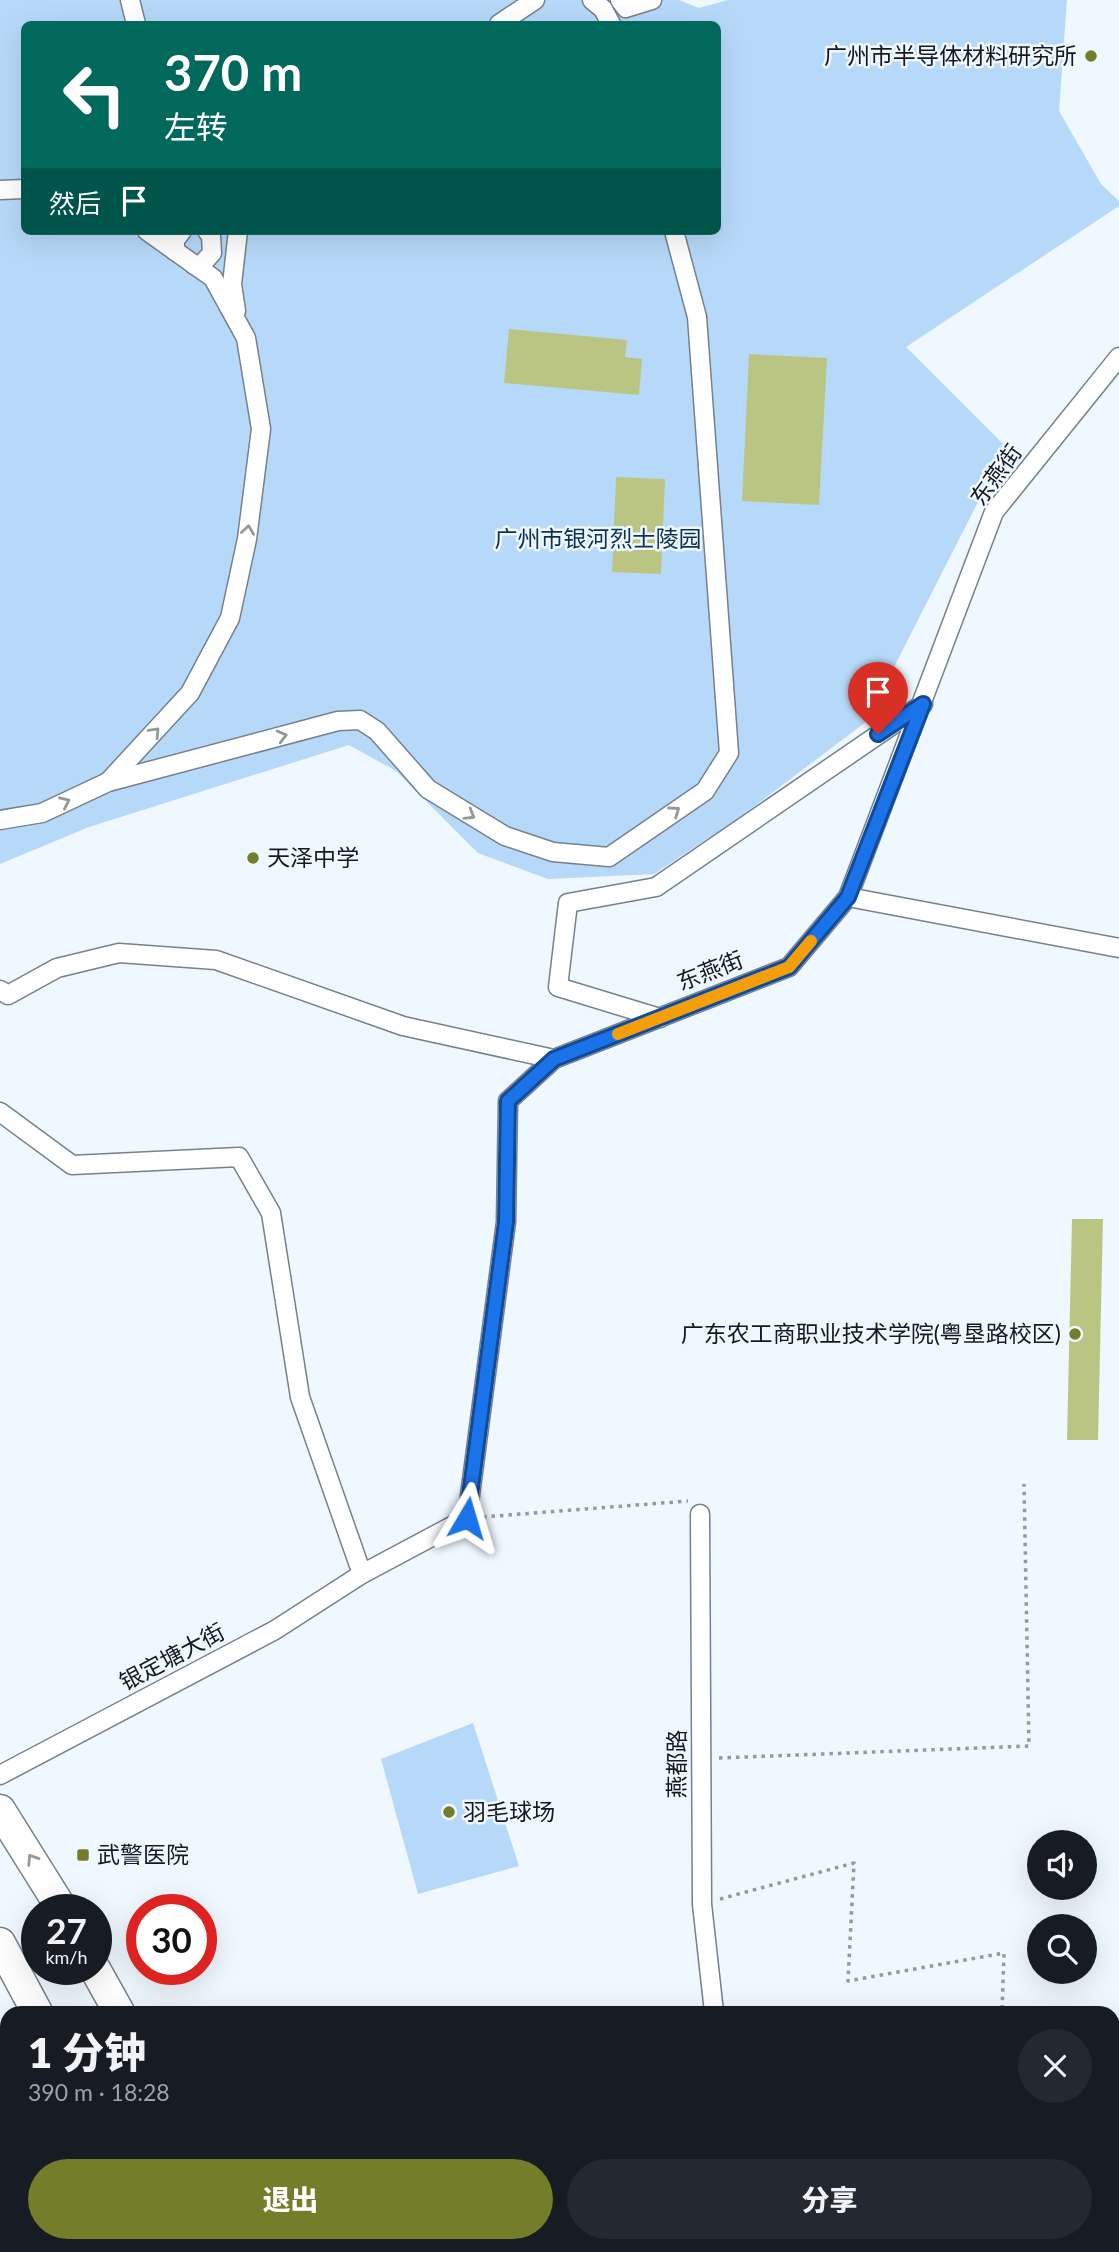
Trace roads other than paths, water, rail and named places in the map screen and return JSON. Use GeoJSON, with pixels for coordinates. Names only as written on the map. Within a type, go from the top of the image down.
{"type":"FeatureCollection","features":[{"type":"Feature","properties":{"kind":"highway"},"geometry":{"type":"LineString","coordinates":[[0,1810],[53,1894]]}},
{"type":"Feature","properties":{"kind":"highway"},"geometry":{"type":"LineString","coordinates":[[0,1943],[34,2006]]}},
{"type":"Feature","properties":{"kind":"highway"},"geometry":{"type":"LineString","coordinates":[[104,1985],[116,2006]]}},
{"type":"Feature","properties":{"kind":"street"},"geometry":{"type":"LineString","coordinates":[[130,0],[135,21]]}},
{"type":"Feature","properties":{"kind":"street"},"geometry":{"type":"LineString","coordinates":[[504,21],[535,0]]}},
{"type":"Feature","properties":{"kind":"street"},"geometry":{"type":"LineString","coordinates":[[592,0],[603,9],[609,21]]}},
{"type":"Feature","properties":{"kind":"street"},"geometry":{"type":"LineString","coordinates":[[620,0],[626,8],[652,0]]}},
{"type":"Feature","properties":{"kind":"street"},"geometry":{"type":"LineString","coordinates":[[0,190],[21,189]]}},
{"type":"Feature","properties":{"kind":"street"},"geometry":{"type":"LineString","coordinates":[[108,782],[190,693],[230,618],[247,539],[261,429],[246,338],[213,278],[153,235]]}},
{"type":"Feature","properties":{"kind":"street"},"geometry":{"type":"LineString","coordinates":[[175,251],[175,240],[179,235]]}},
{"type":"Feature","properties":{"kind":"street"},"geometry":{"type":"LineString","coordinates":[[194,265],[202,264],[212,253],[210,235]]}},
{"type":"Feature","properties":{"kind":"street"},"geometry":{"type":"LineString","coordinates":[[238,235],[232,284],[238,323]]}},
{"type":"Feature","properties":{"kind":"street"},"geometry":{"type":"LineString","coordinates":[[0,820],[42,813],[108,782],[338,721],[360,720],[377,731],[428,789],[505,836],[553,852],[609,857],[705,791],[730,754],[697,317],[675,235]]}},
{"type":"Feature","properties":{"kind":"street","name":"东燕街"},"geometry":{"type":"LineString","coordinates":[[362,1573],[467,1518],[506,1222],[508,1101],[554,1059],[789,967],[848,897],[994,512],[1119,357]]}},
{"type":"Feature","properties":{"kind":"street"},"geometry":{"type":"LineString","coordinates":[[660,1017],[558,987],[568,903],[656,887],[923,704]]}},
{"type":"Feature","properties":{"kind":"street"},"geometry":{"type":"LineString","coordinates":[[848,897],[1119,948]]}},
{"type":"Feature","properties":{"kind":"street"},"geometry":{"type":"LineString","coordinates":[[0,990],[8,995],[57,968],[119,953],[216,960],[403,1026],[554,1059]]}},
{"type":"Feature","properties":{"kind":"street"},"geometry":{"type":"LineString","coordinates":[[0,1112],[72,1165],[239,1157],[271,1213],[300,1398],[362,1573]]}},
{"type":"Feature","properties":{"kind":"street","name":"燕都路"},"geometry":{"type":"LineString","coordinates":[[694,1508],[702,1904],[713,2006]]}},
{"type":"Feature","properties":{"kind":"street","name":"银定塘大街"},"geometry":{"type":"LineString","coordinates":[[0,1775],[275,1630],[362,1573]]}},
{"type":"Feature","properties":{"kind":"place","name":"广州市半导体材料研究所"},"geometry":{"type":"Point","coordinates":[1091,56]}},
{"type":"Feature","properties":{"kind":"place","name":"天泽中学"},"geometry":{"type":"Point","coordinates":[253,858]}},
{"type":"Feature","properties":{"kind":"place","name":"广东农工商职业技术学院(粤垦路校区)"},"geometry":{"type":"Point","coordinates":[1075,1334]}},
{"type":"Feature","properties":{"kind":"place","name":"羽毛球场"},"geometry":{"type":"Point","coordinates":[449,1812]}},
{"type":"Feature","properties":{"kind":"place","name":"武警医院"},"geometry":{"type":"Point","coordinates":[83,1855]}},
{"type":"Feature","properties":{"kind":"park label","name":"广州市银河烈士陵园"},"geometry":{"type":"Point","coordinates":[598,539]}}]}
